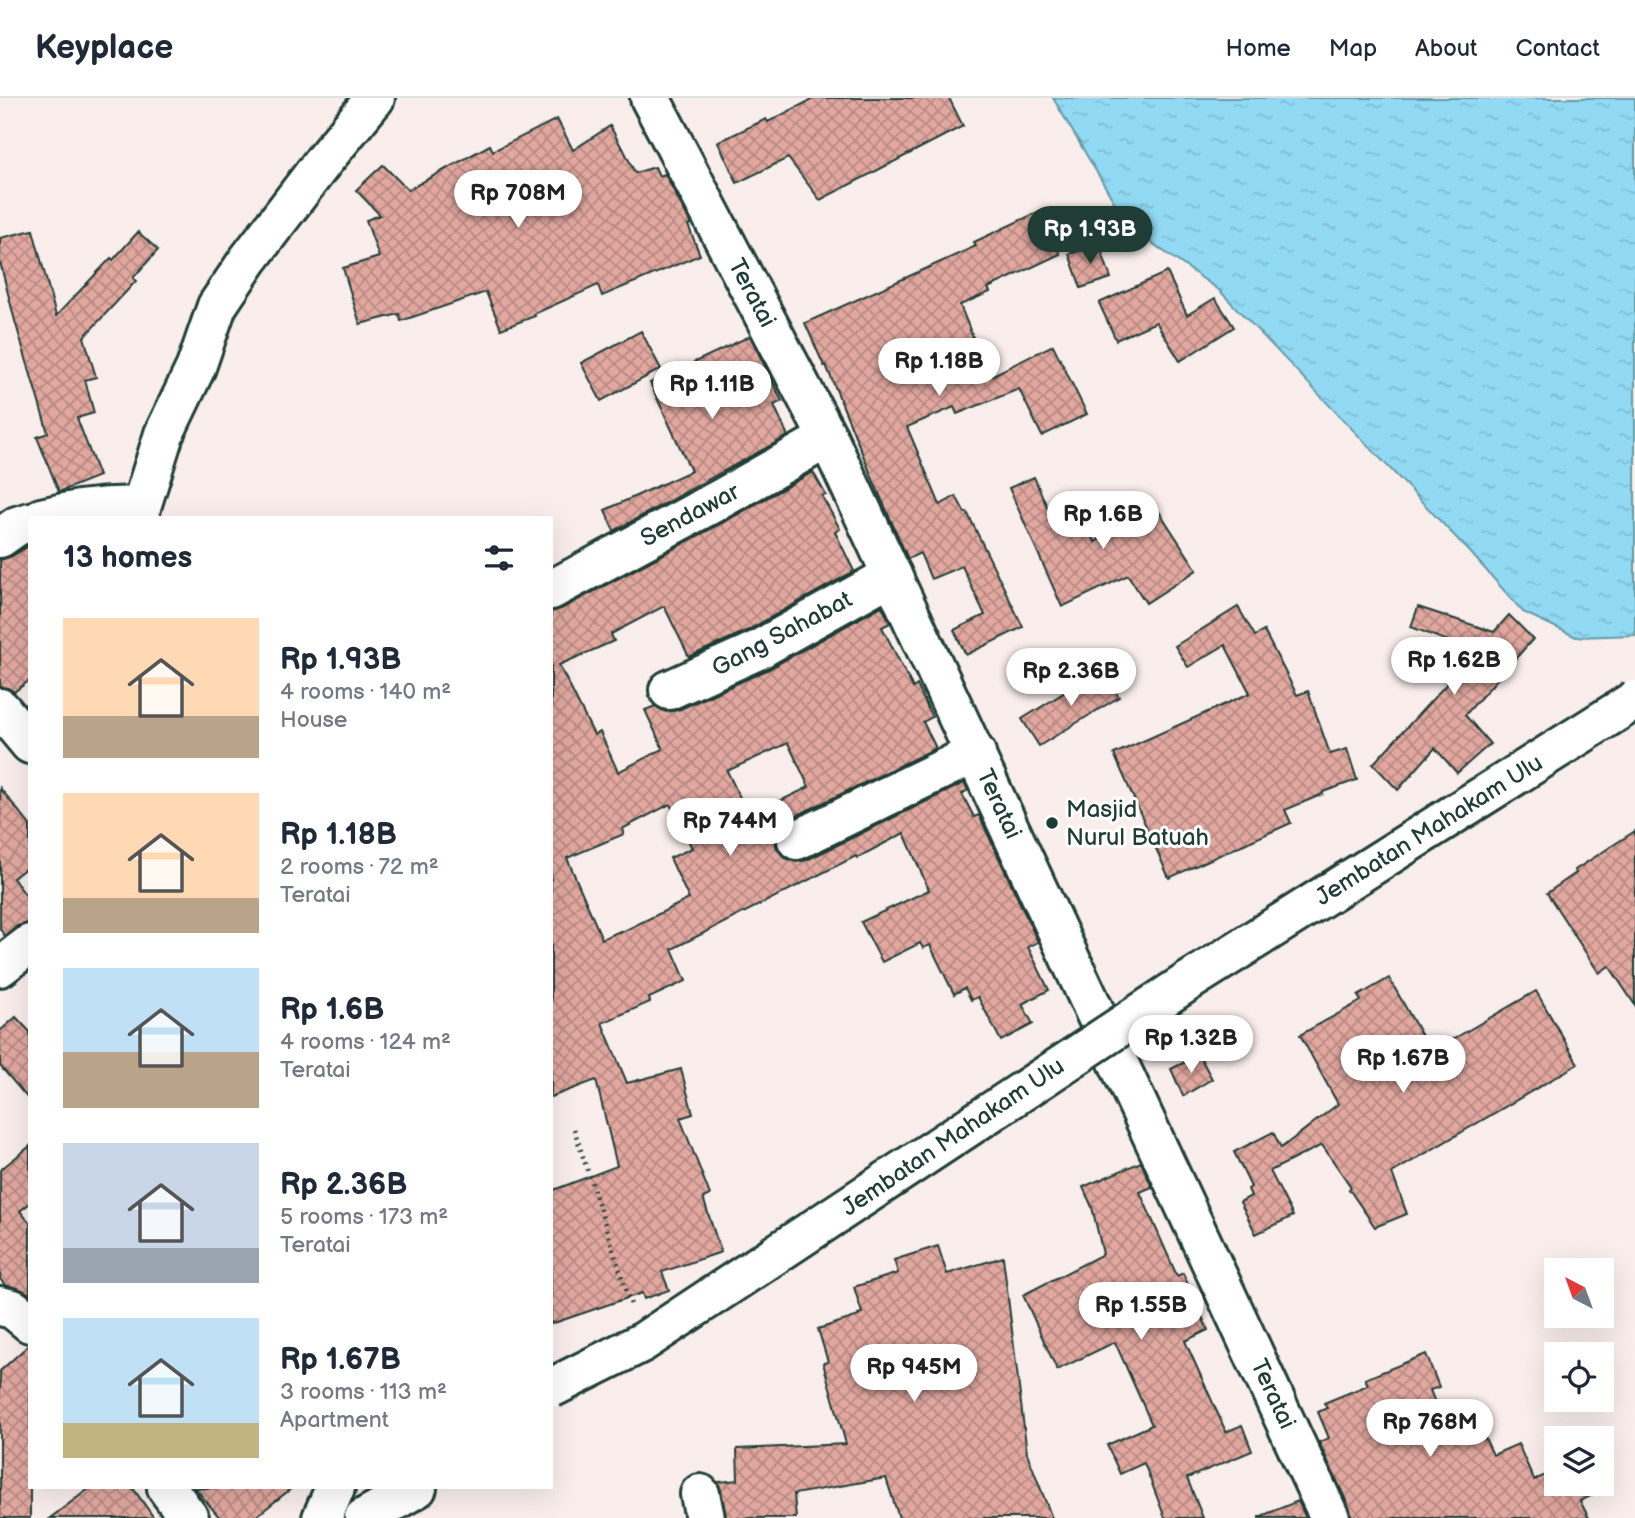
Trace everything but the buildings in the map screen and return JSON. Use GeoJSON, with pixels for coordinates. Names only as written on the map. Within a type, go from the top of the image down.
{"type":"FeatureCollection","features":[{"type":"Feature","properties":{"kind":"main road"},"geometry":{"type":"LineString","coordinates":[[48,516],[118,506],[140,512],[164,433],[196,367],[217,306],[279,219],[375,98]]}},
{"type":"Feature","properties":{"kind":"main road","name":"Teratai"},"geometry":{"type":"LineString","coordinates":[[650,98],[828,438],[1330,1518]]}},
{"type":"Feature","properties":{"kind":"main road","name":"Sendawar"},"geometry":{"type":"LineString","coordinates":[[553,589],[828,438]]}},
{"type":"Feature","properties":{"kind":"main road"},"geometry":{"type":"LineString","coordinates":[[0,538],[17,526],[28,523]]}},
{"type":"Feature","properties":{"kind":"main road","name":"Gang Sahabat"},"geometry":{"type":"LineString","coordinates":[[669,690],[756,651],[892,575]]}},
{"type":"Feature","properties":{"kind":"main road","name":"Jembatan Mahakam Ulu"},"geometry":{"type":"LineString","coordinates":[[553,1387],[643,1342],[1175,991],[1635,700]]}},
{"type":"Feature","properties":{"kind":"main road"},"geometry":{"type":"LineString","coordinates":[[0,708],[28,742]]}},
{"type":"Feature","properties":{"kind":"main road"},"geometry":{"type":"LineString","coordinates":[[797,840],[976,753]]}},
{"type":"Feature","properties":{"kind":"main road"},"geometry":{"type":"LineString","coordinates":[[0,967],[28,946]]}},
{"type":"Feature","properties":{"kind":"main road"},"geometry":{"type":"LineString","coordinates":[[0,1306],[13,1309],[28,1321]]}},
{"type":"Feature","properties":{"kind":"main road"},"geometry":{"type":"LineString","coordinates":[[168,1489],[189,1518]]}},
{"type":"Feature","properties":{"kind":"main road"},"geometry":{"type":"LineString","coordinates":[[322,1518],[335,1489]]}},
{"type":"Feature","properties":{"kind":"main road"},"geometry":{"type":"LineString","coordinates":[[364,1518],[414,1489]]}},
{"type":"Feature","properties":{"kind":"path"},"geometry":{"type":"LineString","coordinates":[[574,1129],[643,1342]]}},
{"type":"Feature","properties":{"kind":"water"},"geometry":{"type":"Polygon","coordinates":[[[1053,98],[1635,98],[1635,635],[1576,637],[1523,612],[1470,552],[1219,290],[1129,227],[1053,98]]]}},
{"type":"Feature","properties":{"kind":"place","name":"Masjid Nurul Batuah"},"geometry":{"type":"Point","coordinates":[1052,823]}}]}
